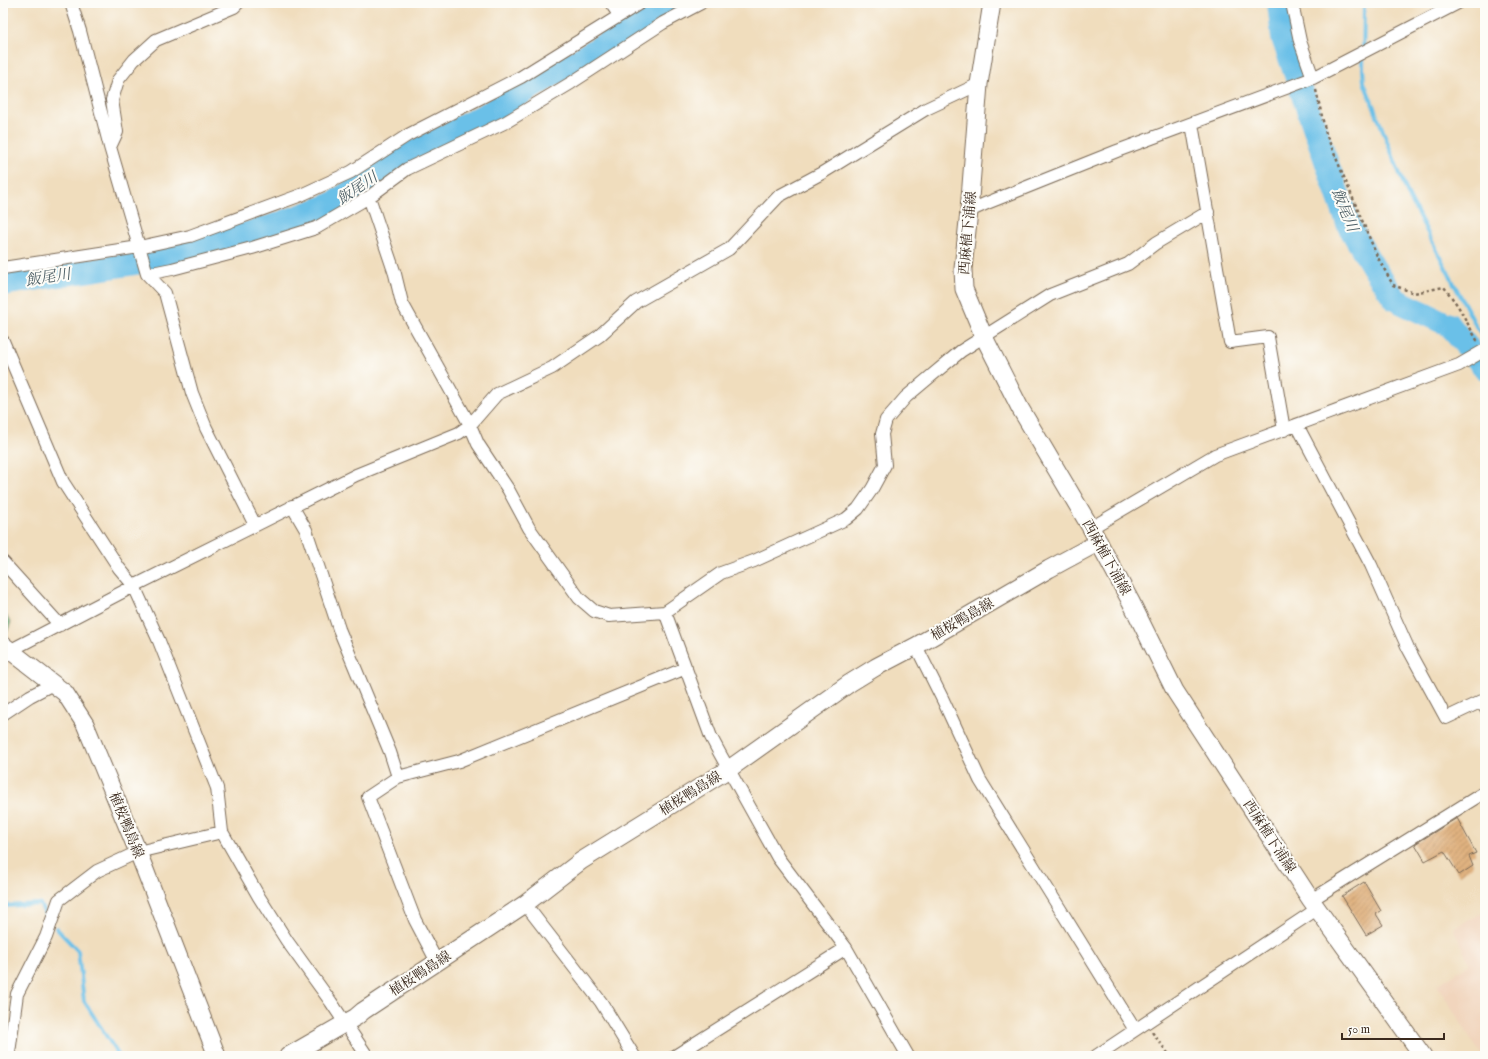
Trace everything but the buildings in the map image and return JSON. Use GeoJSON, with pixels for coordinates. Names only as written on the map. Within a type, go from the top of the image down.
{"type":"FeatureCollection","features":[{"type":"Feature","properties":{"kind":"main road","name":"西麻植下浦線"},"geometry":{"type":"LineString","coordinates":[[992,3],[979,84],[963,269],[964,289],[984,337],[1020,408],[1095,535],[1131,602],[1175,691],[1314,905],[1423,1056]]}},
{"type":"Feature","properties":{"kind":"main road","name":"植桜鴨島線"},"geometry":{"type":"LineString","coordinates":[[288,1056],[345,1023],[525,904],[581,862],[729,769],[850,683],[1049,569],[1095,535]]}},
{"type":"Feature","properties":{"kind":"main road","name":"植桜鴨島線"},"geometry":{"type":"LineString","coordinates":[[7,648],[65,693],[85,724],[138,852],[217,1056]]}},
{"type":"Feature","properties":{"kind":"street"},"geometry":{"type":"LineString","coordinates":[[71,3],[80,31],[110,147],[147,274],[165,293],[176,337],[195,400],[206,428],[255,525]]}},
{"type":"Feature","properties":{"kind":"street"},"geometry":{"type":"LineString","coordinates":[[110,147],[118,132],[112,100],[118,80],[134,60],[156,40],[238,3]]}},
{"type":"Feature","properties":{"kind":"street"},"geometry":{"type":"LineString","coordinates":[[611,3],[619,15]]}},
{"type":"Feature","properties":{"kind":"street"},"geometry":{"type":"LineString","coordinates":[[3,268],[139,247],[190,236],[301,195],[351,172],[408,135],[521,77],[640,3]]}},
{"type":"Feature","properties":{"kind":"street"},"geometry":{"type":"LineString","coordinates":[[147,274],[252,248],[316,228],[369,197],[407,169],[506,122],[571,83],[663,23],[701,3]]}},
{"type":"Feature","properties":{"kind":"street"},"geometry":{"type":"LineString","coordinates":[[1292,3],[1300,42],[1313,78]]}},
{"type":"Feature","properties":{"kind":"street"},"geometry":{"type":"LineString","coordinates":[[969,211],[987,202],[1088,164],[1117,151],[1313,78],[1458,3]]}},
{"type":"Feature","properties":{"kind":"street"},"geometry":{"type":"LineString","coordinates":[[7,648],[60,625],[134,586],[356,475],[458,433],[470,425],[497,394],[552,368],[599,336],[636,302],[729,250],[779,196],[822,173],[926,109],[979,84]]}},
{"type":"Feature","properties":{"kind":"street"},"geometry":{"type":"LineString","coordinates":[[1192,124],[1230,342],[1268,337],[1284,430]]}},
{"type":"Feature","properties":{"kind":"street"},"geometry":{"type":"LineString","coordinates":[[369,197],[395,274],[402,303],[470,425],[478,444],[508,489],[529,528],[579,598],[594,611],[609,616],[665,612],[721,573],[754,561],[846,519],[858,509],[872,489],[885,465],[882,434],[886,420],[906,397],[926,380],[961,351],[1050,296],[1128,264],[1156,243],[1208,212]]}},
{"type":"Feature","properties":{"kind":"street"},"geometry":{"type":"LineString","coordinates":[[3,341],[63,482],[119,568],[134,586],[159,641],[218,788],[222,832],[279,928],[367,1056]]}},
{"type":"Feature","properties":{"kind":"street"},"geometry":{"type":"LineString","coordinates":[[1095,535],[1214,456],[1459,364],[1484,351]]}},
{"type":"Feature","properties":{"kind":"street"},"geometry":{"type":"LineString","coordinates":[[1297,425],[1371,564],[1408,648],[1446,718],[1482,701],[1485,708]]}},
{"type":"Feature","properties":{"kind":"street"},"geometry":{"type":"LineString","coordinates":[[292,506],[306,530],[339,629],[390,752],[398,777]]}},
{"type":"Feature","properties":{"kind":"street"},"geometry":{"type":"LineString","coordinates":[[3,562],[60,625]]}},
{"type":"Feature","properties":{"kind":"street"},"geometry":{"type":"LineString","coordinates":[[665,612],[711,737],[778,858],[846,948],[908,1056]]}},
{"type":"Feature","properties":{"kind":"street"},"geometry":{"type":"LineString","coordinates":[[916,646],[980,780],[1140,1026]]}},
{"type":"Feature","properties":{"kind":"street"},"geometry":{"type":"LineString","coordinates":[[437,962],[415,920],[368,797],[398,777],[459,761],[686,668]]}},
{"type":"Feature","properties":{"kind":"street"},"geometry":{"type":"LineString","coordinates":[[3,714],[30,696],[53,684]]}},
{"type":"Feature","properties":{"kind":"street"},"geometry":{"type":"LineString","coordinates":[[1096,1056],[1314,905],[1485,792]]}},
{"type":"Feature","properties":{"kind":"street"},"geometry":{"type":"LineString","coordinates":[[3,1054],[9,1053],[17,994],[46,937],[59,900],[97,871],[138,852],[222,832]]}},
{"type":"Feature","properties":{"kind":"street"},"geometry":{"type":"LineString","coordinates":[[525,904],[601,1002],[634,1056]]}},
{"type":"Feature","properties":{"kind":"street"},"geometry":{"type":"LineString","coordinates":[[675,1056],[846,948]]}},
{"type":"Feature","properties":{"kind":"path"},"geometry":{"type":"LineString","coordinates":[[1313,78],[1326,134],[1377,256],[1393,285],[1414,293],[1444,287],[1458,306],[1484,351]]}},
{"type":"Feature","properties":{"kind":"path"},"geometry":{"type":"LineString","coordinates":[[1140,1026],[1170,1056]]}},
{"type":"Feature","properties":{"kind":"shaded area"},"geometry":{"type":"Polygon","coordinates":[[[1485,911],[1485,1056],[1482,1056],[1437,985],[1470,964],[1453,928],[1485,911]]]}},
{"type":"Feature","properties":{"kind":"green space"},"geometry":{"type":"Polygon","coordinates":[[[3,611],[11,622],[3,644],[3,611]]]}},
{"type":"Feature","properties":{"kind":"waterway","name":"飯尾川"},"geometry":{"type":"LineString","coordinates":[[3,284],[161,259],[273,226],[333,204],[391,164],[490,112],[676,3]]}},
{"type":"Feature","properties":{"kind":"waterway","name":"飯尾川"},"geometry":{"type":"LineString","coordinates":[[1279,3],[1283,38],[1349,226],[1375,270],[1396,300],[1449,325],[1485,368]]}},
{"type":"Feature","properties":{"kind":"waterway"},"geometry":{"type":"LineString","coordinates":[[1364,3],[1364,82],[1408,195],[1477,328],[1485,339]]}},
{"type":"Feature","properties":{"kind":"waterway"},"geometry":{"type":"LineString","coordinates":[[3,906],[40,904],[47,918]]}},
{"type":"Feature","properties":{"kind":"waterway"},"geometry":{"type":"LineString","coordinates":[[56,928],[78,951],[84,1001],[119,1056]]}}]}
